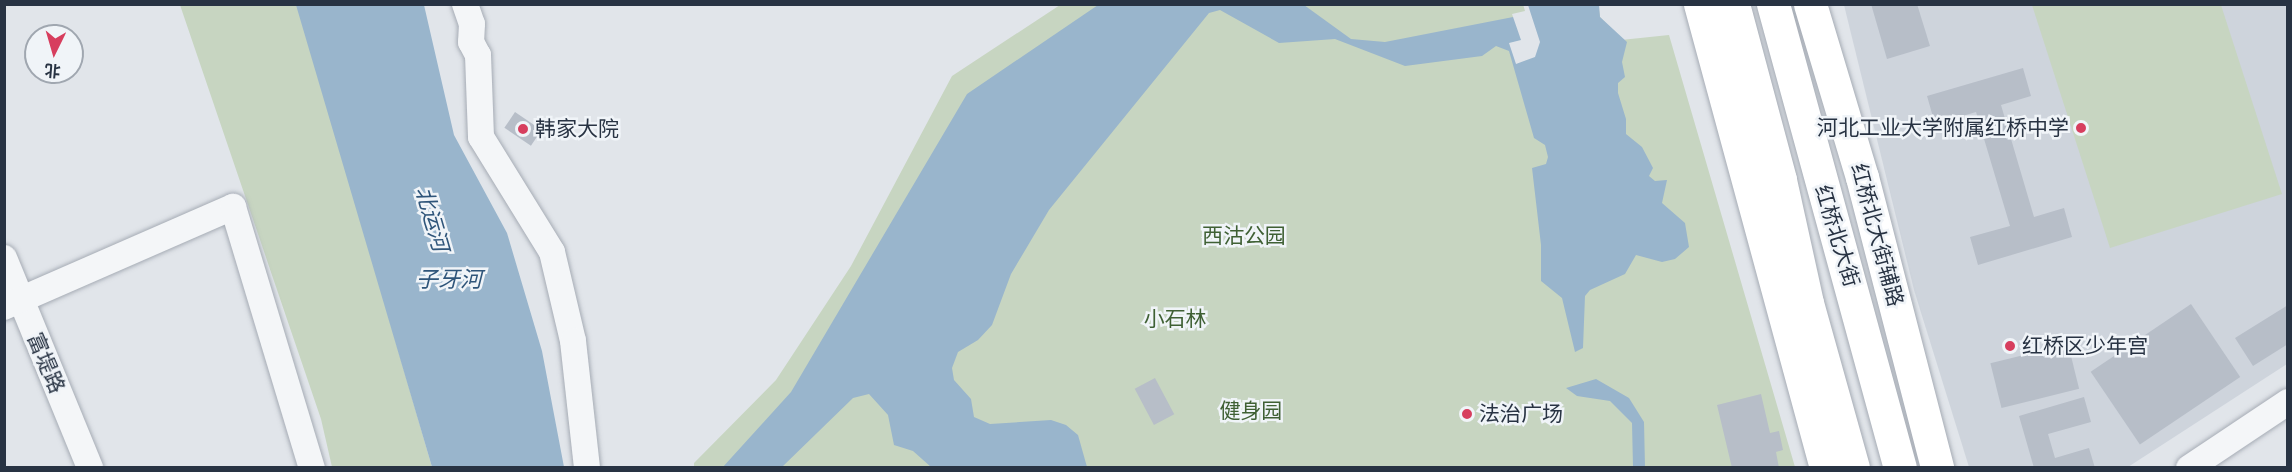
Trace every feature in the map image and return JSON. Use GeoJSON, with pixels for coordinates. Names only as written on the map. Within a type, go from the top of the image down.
{"type":"FeatureCollection","features":[{"type":"Feature","properties":{"kind":"main road"},"geometry":{"type":"LineString","coordinates":[[1700,4],[1735,141],[1826,468]]}},
{"type":"Feature","properties":{"kind":"main road","name":"红桥北大街"},"geometry":{"type":"LineString","coordinates":[[1734,4],[1780,180],[1807,303],[1853,468]]}},
{"type":"Feature","properties":{"kind":"main road","name":"红桥北大街"},"geometry":{"type":"LineString","coordinates":[[1773,4],[1816,171],[1864,324],[1900,468]]}},
{"type":"Feature","properties":{"kind":"main road","name":"红桥北大街辅路"},"geometry":{"type":"LineString","coordinates":[[1810,4],[1863,177],[1938,468]]}},
{"type":"Feature","properties":{"kind":"main road"},"geometry":{"type":"LineString","coordinates":[[1831,76],[1854,224],[1864,324]]}},
{"type":"Feature","properties":{"kind":"main road"},"geometry":{"type":"LineString","coordinates":[[1735,141],[1759,186],[1807,303]]}},
{"type":"Feature","properties":{"kind":"main road"},"geometry":{"type":"LineString","coordinates":[[1882,391],[1926,468]]}},
{"type":"Feature","properties":{"kind":"street"},"geometry":{"type":"LineString","coordinates":[[465,4],[472,24],[471,42],[478,55],[481,137],[552,252],[573,341],[587,468]]}},
{"type":"Feature","properties":{"kind":"street"},"geometry":{"type":"LineString","coordinates":[[12,304],[233,207],[312,468]]}},
{"type":"Feature","properties":{"kind":"street","name":"富堤路"},"geometry":{"type":"LineString","coordinates":[[4,258],[12,304],[90,468]]}},
{"type":"Feature","properties":{"kind":"street"},"geometry":{"type":"LineString","coordinates":[[2189,468],[2288,402]]}},
{"type":"Feature","properties":{"kind":"shaded area","name":"河北工业大学附属红桥中学"},"geometry":{"type":"Polygon","coordinates":[[[1844,5],[2287,5],[2287,364],[2128,467],[1969,467],[1914,290],[1844,5]]]}},
{"type":"Feature","properties":{"kind":"green space","name":"西沽公园"},"geometry":{"type":"Polygon","coordinates":[[[1598,4],[1600,17],[1621,40],[1669,35],[1795,467],[694,468],[694,463],[776,380],[851,266],[952,76],[1060,5],[1598,4]]]}},
{"type":"Feature","properties":{"kind":"green space"},"geometry":{"type":"Polygon","coordinates":[[[180,5],[298,5],[432,467],[332,467],[321,419],[180,5]]]}},
{"type":"Feature","properties":{"kind":"green space"},"geometry":{"type":"Polygon","coordinates":[[[2032,5],[2221,5],[2282,194],[2110,248],[2032,5]]]}},
{"type":"Feature","properties":{"kind":"water","name":"子牙河"},"geometry":{"type":"Polygon","coordinates":[[[296,5],[424,5],[454,135],[507,233],[542,351],[564,467],[432,467],[296,5]]]}},
{"type":"Feature","properties":{"kind":"water"},"geometry":{"type":"Polygon","coordinates":[[[1098,5],[1304,5],[1351,39],[1385,42],[1529,14],[1526,5],[1599,5],[1600,17],[1627,42],[1622,62],[1625,77],[1618,83],[1618,93],[1626,119],[1626,134],[1642,147],[1653,168],[1649,176],[1655,181],[1667,180],[1662,203],[1685,223],[1689,247],[1675,259],[1662,262],[1636,255],[1625,274],[1590,290],[1585,296],[1583,348],[1575,352],[1562,298],[1541,281],[1541,245],[1532,168],[1546,164],[1548,157],[1545,145],[1534,138],[1509,51],[1496,46],[1482,56],[1405,66],[1335,39],[1279,43],[1220,10],[1209,13],[1049,210],[1011,274],[992,325],[978,340],[958,352],[952,368],[954,380],[971,399],[974,417],[990,424],[1051,420],[1066,425],[1078,435],[1087,467],[931,467],[913,451],[894,445],[888,415],[869,394],[853,398],[782,467],[722,468],[791,392],[967,94],[1098,5]]]}},
{"type":"Feature","properties":{"kind":"water"},"geometry":{"type":"Polygon","coordinates":[[[1596,379],[1629,398],[1644,422],[1645,467],[1633,467],[1632,423],[1610,401],[1577,396],[1566,388],[1596,379]]]}},
{"type":"Feature","properties":{"kind":"pier"},"geometry":{"type":"Polygon","coordinates":[[[1523,4],[1528,5],[1540,42],[1535,57],[1516,64],[1509,43],[1521,40],[1512,14],[1525,11],[1523,4]]]}},
{"type":"Feature","properties":{"kind":"building"},"geometry":{"type":"Polygon","coordinates":[[[1871,4],[1917,4],[1930,46],[1887,59],[1871,4]]]}},
{"type":"Feature","properties":{"kind":"building"},"geometry":{"type":"Polygon","coordinates":[[[2023,68],[2031,96],[2001,105],[2034,217],[2064,208],[2072,237],[1978,265],[1970,237],[2010,226],[1976,112],[1935,124],[1927,96],[2023,68]]]}},
{"type":"Feature","properties":{"kind":"building","name":"韩家大院"},"geometry":{"type":"Polygon","coordinates":[[[515,112],[542,130],[531,146],[504,128],[515,112]]]}},
{"type":"Feature","properties":{"kind":"building"},"geometry":{"type":"Polygon","coordinates":[[[2191,304],[2240,377],[2140,445],[2091,372],[2191,304]]]}},
{"type":"Feature","properties":{"kind":"building"},"geometry":{"type":"Polygon","coordinates":[[[2288,305],[2288,344],[2253,366],[2235,338],[2288,305]]]}},
{"type":"Feature","properties":{"kind":"building"},"geometry":{"type":"Polygon","coordinates":[[[2068,344],[2079,389],[2002,408],[1990,363],[2068,344]]]}},
{"type":"Feature","properties":{"kind":"building"},"geometry":{"type":"Polygon","coordinates":[[[1155,378],[1174,414],[1154,425],[1135,389],[1155,378]]]}},
{"type":"Feature","properties":{"kind":"building"},"geometry":{"type":"Polygon","coordinates":[[[1761,394],[1770,433],[1779,431],[1783,450],[1776,452],[1779,468],[1732,468],[1717,405],[1761,394]]]}},
{"type":"Feature","properties":{"kind":"building"},"geometry":{"type":"Polygon","coordinates":[[[2084,397],[2091,422],[2048,434],[2055,458],[2089,448],[2095,468],[2034,468],[2019,416],[2084,397]]]}},
{"type":"Feature","properties":{"kind":"place","name":"河北工业大学附属红桥中学"},"geometry":{"type":"Point","coordinates":[2081,128]}},
{"type":"Feature","properties":{"kind":"place","name":"韩家大院"},"geometry":{"type":"Point","coordinates":[523,129]}},
{"type":"Feature","properties":{"kind":"place","name":"红桥区少年宫"},"geometry":{"type":"Point","coordinates":[2010,346]}},
{"type":"Feature","properties":{"kind":"place","name":"法治广场"},"geometry":{"type":"Point","coordinates":[1467,414]}},
{"type":"Feature","properties":{"kind":"water label","name":"北运河"},"geometry":{"type":"Point","coordinates":[432,219]}},
{"type":"Feature","properties":{"kind":"park label","name":"小石林"},"geometry":{"type":"Point","coordinates":[1175,319]}},
{"type":"Feature","properties":{"kind":"park label","name":"健身园"},"geometry":{"type":"Point","coordinates":[1251,411]}}]}
